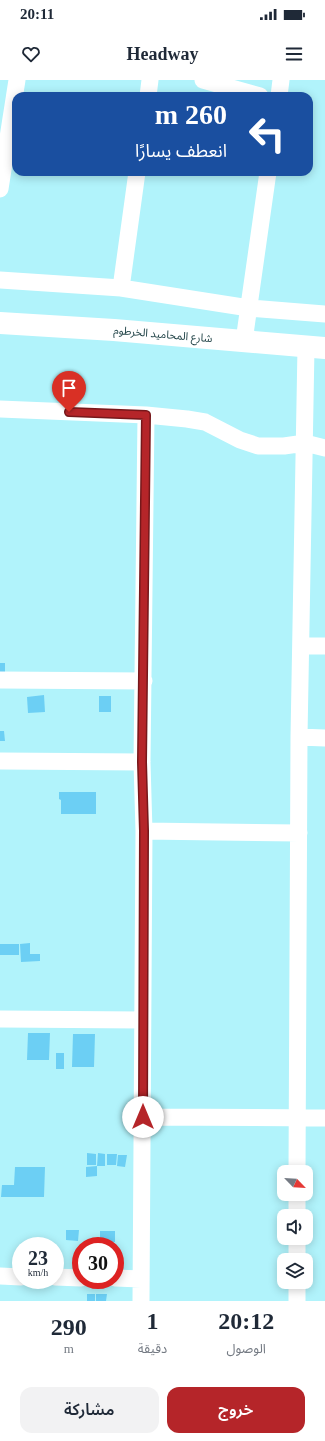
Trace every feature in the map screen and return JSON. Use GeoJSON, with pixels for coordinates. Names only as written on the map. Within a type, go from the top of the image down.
{"type":"FeatureCollection","features":[{"type":"Feature","properties":{"kind":"street"},"geometry":{"type":"LineString","coordinates":[[14,92],[17,80]]}},
{"type":"Feature","properties":{"kind":"street"},"geometry":{"type":"LineString","coordinates":[[148,92],[150,80]]}},
{"type":"Feature","properties":{"kind":"street"},"geometry":{"type":"LineString","coordinates":[[203,80],[246,92]]}},
{"type":"Feature","properties":{"kind":"street"},"geometry":{"type":"LineString","coordinates":[[280,92],[281,80]]}},
{"type":"Feature","properties":{"kind":"street"},"geometry":{"type":"LineString","coordinates":[[0,189],[5,130],[12,101]]}},
{"type":"Feature","properties":{"kind":"street"},"geometry":{"type":"LineString","coordinates":[[121,288],[136,176]]}},
{"type":"Feature","properties":{"kind":"street"},"geometry":{"type":"LineString","coordinates":[[244,341],[267,176]]}},
{"type":"Feature","properties":{"kind":"street"},"geometry":{"type":"LineString","coordinates":[[0,280],[121,288],[249,308],[325,314]]}},
{"type":"Feature","properties":{"kind":"street","name":"شارع المحاميد الخرطوم"},"geometry":{"type":"LineString","coordinates":[[0,323],[114,330],[316,347]]}},
{"type":"Feature","properties":{"kind":"street"},"geometry":{"type":"LineString","coordinates":[[297,1165],[299,737],[305,443],[316,347]]}},
{"type":"Feature","properties":{"kind":"street"},"geometry":{"type":"LineString","coordinates":[[0,409],[146,415],[205,422],[240,440],[258,446],[284,446],[305,443],[325,448]]}},
{"type":"Feature","properties":{"kind":"street"},"geometry":{"type":"LineString","coordinates":[[141,1301],[144,831],[142,762],[146,415]]}},
{"type":"Feature","properties":{"kind":"street"},"geometry":{"type":"LineString","coordinates":[[302,646],[325,646]]}},
{"type":"Feature","properties":{"kind":"street"},"geometry":{"type":"LineString","coordinates":[[0,680],[144,681]]}},
{"type":"Feature","properties":{"kind":"street"},"geometry":{"type":"LineString","coordinates":[[299,737],[325,738]]}},
{"type":"Feature","properties":{"kind":"street"},"geometry":{"type":"LineString","coordinates":[[0,761],[142,762]]}},
{"type":"Feature","properties":{"kind":"street"},"geometry":{"type":"LineString","coordinates":[[144,831],[299,833]]}},
{"type":"Feature","properties":{"kind":"street"},"geometry":{"type":"LineString","coordinates":[[0,1020],[142,1020]]}},
{"type":"Feature","properties":{"kind":"street"},"geometry":{"type":"LineString","coordinates":[[143,1117],[325,1118]]}},
{"type":"Feature","properties":{"kind":"street"},"geometry":{"type":"LineString","coordinates":[[0,1276],[12,1277]]}},
{"type":"Feature","properties":{"kind":"street"},"geometry":{"type":"LineString","coordinates":[[124,1278],[141,1279]]}},
{"type":"Feature","properties":{"kind":"street"},"geometry":{"type":"LineString","coordinates":[[297,1289],[297,1301]]}},
{"type":"Feature","properties":{"kind":"building"},"geometry":{"type":"Polygon","coordinates":[[[0,663],[5,663],[5,675],[0,675],[0,663]]]}},
{"type":"Feature","properties":{"kind":"building"},"geometry":{"type":"Polygon","coordinates":[[[44,695],[45,712],[28,713],[27,697],[44,695]]]}},
{"type":"Feature","properties":{"kind":"building"},"geometry":{"type":"Polygon","coordinates":[[[99,696],[111,696],[111,712],[99,712],[99,696]]]}},
{"type":"Feature","properties":{"kind":"building"},"geometry":{"type":"Polygon","coordinates":[[[0,731],[4,731],[5,741],[0,741],[0,731]]]}},
{"type":"Feature","properties":{"kind":"building"},"geometry":{"type":"Polygon","coordinates":[[[59,792],[96,792],[96,814],[61,814],[61,800],[59,799],[59,792]]]}},
{"type":"Feature","properties":{"kind":"building"},"geometry":{"type":"Polygon","coordinates":[[[30,943],[30,954],[40,954],[40,961],[21,962],[20,944],[30,943]]]}},
{"type":"Feature","properties":{"kind":"building"},"geometry":{"type":"Polygon","coordinates":[[[0,944],[19,944],[19,955],[0,955],[0,944]]]}},
{"type":"Feature","properties":{"kind":"building"},"geometry":{"type":"Polygon","coordinates":[[[28,1033],[50,1033],[49,1060],[27,1060],[28,1033]]]}},
{"type":"Feature","properties":{"kind":"building"},"geometry":{"type":"Polygon","coordinates":[[[73,1034],[95,1034],[94,1067],[72,1067],[73,1034]]]}},
{"type":"Feature","properties":{"kind":"building"},"geometry":{"type":"Polygon","coordinates":[[[56,1053],[64,1053],[64,1069],[56,1069],[56,1053]]]}},
{"type":"Feature","properties":{"kind":"building"},"geometry":{"type":"Polygon","coordinates":[[[87,1153],[96,1154],[96,1165],[87,1165],[87,1153]]]}},
{"type":"Feature","properties":{"kind":"building"},"geometry":{"type":"Polygon","coordinates":[[[98,1153],[105,1154],[105,1166],[97,1166],[98,1153]]]}},
{"type":"Feature","properties":{"kind":"building"},"geometry":{"type":"Polygon","coordinates":[[[107,1154],[117,1154],[116,1165],[107,1165],[107,1154]]]}},
{"type":"Feature","properties":{"kind":"building"},"geometry":{"type":"Polygon","coordinates":[[[118,1155],[127,1155],[125,1167],[117,1166],[118,1155]]]}},
{"type":"Feature","properties":{"kind":"building"},"geometry":{"type":"Polygon","coordinates":[[[97,1166],[97,1176],[86,1177],[86,1167],[97,1166]]]}},
{"type":"Feature","properties":{"kind":"building"},"geometry":{"type":"Polygon","coordinates":[[[15,1167],[45,1167],[44,1197],[1,1197],[2,1185],[14,1185],[15,1167]]]}},
{"type":"Feature","properties":{"kind":"building"},"geometry":{"type":"Polygon","coordinates":[[[66,1230],[79,1230],[78,1237],[72,1237],[72,1240],[66,1240],[66,1230]]]}},
{"type":"Feature","properties":{"kind":"building"},"geometry":{"type":"Polygon","coordinates":[[[100,1231],[115,1231],[115,1237],[100,1237],[100,1231]]]}},
{"type":"Feature","properties":{"kind":"building"},"geometry":{"type":"Polygon","coordinates":[[[87,1294],[95,1294],[95,1301],[87,1301],[87,1294]]]}},
{"type":"Feature","properties":{"kind":"building"},"geometry":{"type":"Polygon","coordinates":[[[96,1294],[107,1294],[106,1301],[96,1301],[96,1294]]]}},
{"type":"Feature","properties":{"kind":"route"},"geometry":{"type":"LineString","coordinates":[[69,412],[146,415],[142,762],[144,831],[142,1020],[143,1117]]}}]}
